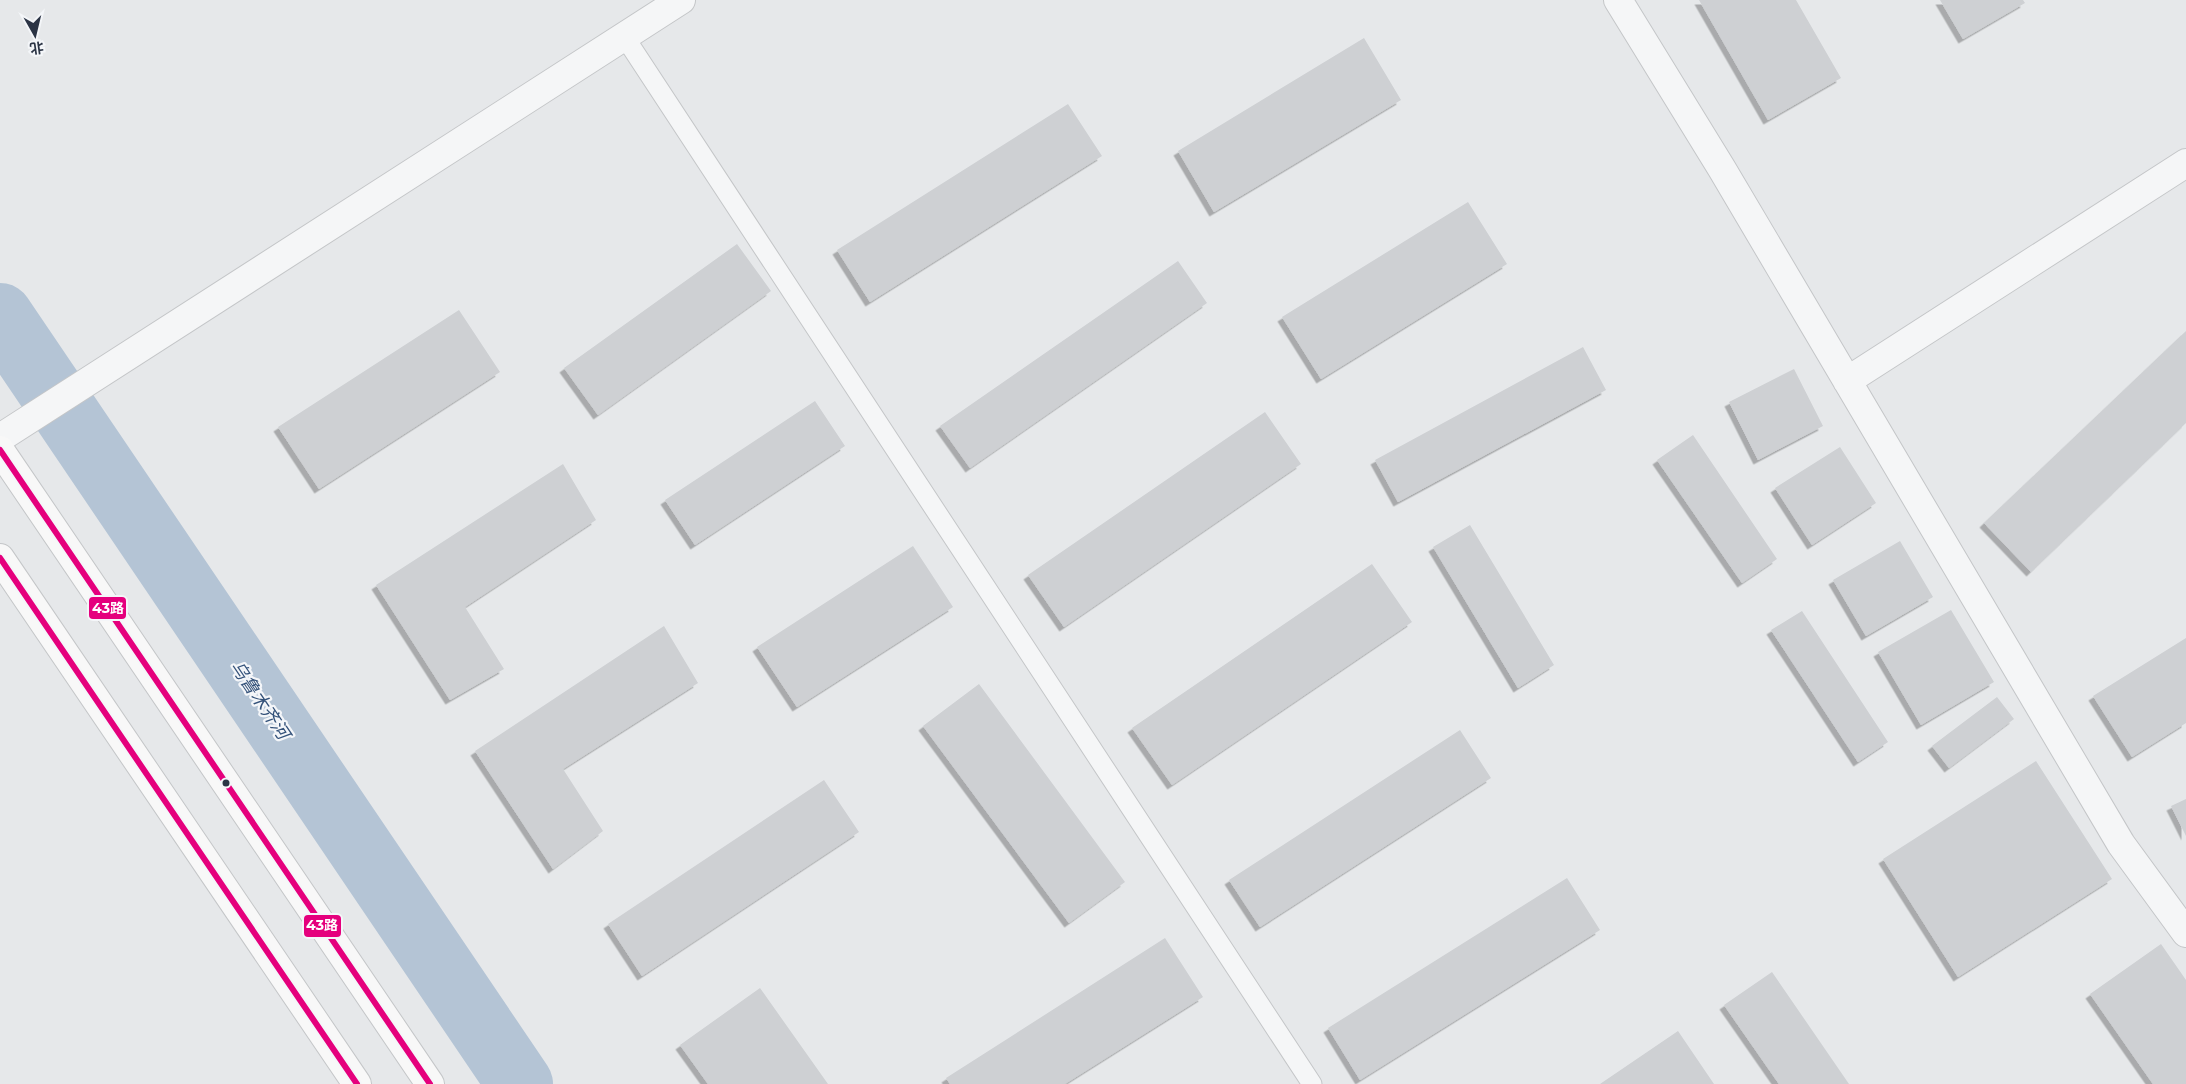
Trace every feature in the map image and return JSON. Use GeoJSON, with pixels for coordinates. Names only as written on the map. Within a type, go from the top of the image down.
{"type":"FeatureCollection","features":[{"type":"Feature","properties":{"kind":"main road"},"geometry":{"type":"LineString","coordinates":[[0,450],[430,1084]]}},
{"type":"Feature","properties":{"kind":"main road"},"geometry":{"type":"LineString","coordinates":[[0,558],[357,1084]]}},
{"type":"Feature","properties":{"kind":"street"},"geometry":{"type":"LineString","coordinates":[[0,438],[681,0]]}},
{"type":"Feature","properties":{"kind":"street"},"geometry":{"type":"LineString","coordinates":[[1618,0],[1722,169],[2121,844],[2186,933]]}},
{"type":"Feature","properties":{"kind":"street"},"geometry":{"type":"LineString","coordinates":[[1847,381],[2186,163]]}},
{"type":"Feature","properties":{"kind":"lane"},"geometry":{"type":"LineString","coordinates":[[624,36],[1312,1084]]}},
{"type":"Feature","properties":{"kind":"building"},"geometry":{"type":"Polygon","coordinates":[[[1699,0],[1796,0],[1841,78],[1768,120],[1699,0]]]}},
{"type":"Feature","properties":{"kind":"building"},"geometry":{"type":"Polygon","coordinates":[[[1940,0],[2023,0],[2025,3],[1963,39],[1940,0]]]}},
{"type":"Feature","properties":{"kind":"building"},"geometry":{"type":"Polygon","coordinates":[[[1364,38],[1401,100],[1214,212],[1178,151],[1364,38]]]}},
{"type":"Feature","properties":{"kind":"building"},"geometry":{"type":"Polygon","coordinates":[[[1068,104],[1102,156],[870,302],[837,250],[1068,104]]]}},
{"type":"Feature","properties":{"kind":"building"},"geometry":{"type":"Polygon","coordinates":[[[1468,202],[1507,264],[1321,379],[1282,317],[1468,202]]]}},
{"type":"Feature","properties":{"kind":"building"},"geometry":{"type":"Polygon","coordinates":[[[737,244],[771,291],[598,415],[564,368],[737,244]]]}},
{"type":"Feature","properties":{"kind":"building"},"geometry":{"type":"Polygon","coordinates":[[[1178,261],[1207,303],[970,468],[940,426],[1178,261]]]}},
{"type":"Feature","properties":{"kind":"building"},"geometry":{"type":"Polygon","coordinates":[[[459,310],[500,372],[319,489],[278,427],[459,310]]]}},
{"type":"Feature","properties":{"kind":"building"},"geometry":{"type":"Polygon","coordinates":[[[2186,331],[2186,423],[2031,572],[1984,523],[2186,331]]]}},
{"type":"Feature","properties":{"kind":"building"},"geometry":{"type":"Polygon","coordinates":[[[1583,347],[1606,390],[1398,502],[1375,460],[1583,347]]]}},
{"type":"Feature","properties":{"kind":"building"},"geometry":{"type":"Polygon","coordinates":[[[1794,369],[1823,426],[1758,460],[1729,402],[1794,369]]]}},
{"type":"Feature","properties":{"kind":"building"},"geometry":{"type":"Polygon","coordinates":[[[815,401],[845,446],[695,545],[665,500],[815,401]]]}},
{"type":"Feature","properties":{"kind":"building"},"geometry":{"type":"Polygon","coordinates":[[[1265,412],[1301,464],[1064,627],[1028,575],[1265,412]]]}},
{"type":"Feature","properties":{"kind":"building"},"geometry":{"type":"Polygon","coordinates":[[[1693,435],[1777,559],[1742,583],[1657,460],[1693,435]]]}},
{"type":"Feature","properties":{"kind":"building"},"geometry":{"type":"Polygon","coordinates":[[[1840,447],[1876,503],[1812,545],[1775,488],[1840,447]]]}},
{"type":"Feature","properties":{"kind":"building"},"geometry":{"type":"Polygon","coordinates":[[[563,464],[596,520],[465,607],[504,669],[450,700],[376,585],[563,464]]]}},
{"type":"Feature","properties":{"kind":"building"},"geometry":{"type":"Polygon","coordinates":[[[1470,525],[1554,665],[1518,688],[1433,547],[1470,525]]]}},
{"type":"Feature","properties":{"kind":"building"},"geometry":{"type":"Polygon","coordinates":[[[1900,541],[1933,597],[1866,636],[1833,580],[1900,541]]]}},
{"type":"Feature","properties":{"kind":"building"},"geometry":{"type":"Polygon","coordinates":[[[913,546],[953,607],[797,707],[757,647],[913,546]]]}},
{"type":"Feature","properties":{"kind":"building"},"geometry":{"type":"Polygon","coordinates":[[[1372,564],[1412,622],[1172,785],[1132,728],[1372,564]]]}},
{"type":"Feature","properties":{"kind":"building"},"geometry":{"type":"Polygon","coordinates":[[[1951,610],[1994,682],[1921,725],[1878,652],[1951,610]]]}},
{"type":"Feature","properties":{"kind":"building"},"geometry":{"type":"Polygon","coordinates":[[[1802,611],[1888,742],[1858,762],[1771,630],[1802,611]]]}},
{"type":"Feature","properties":{"kind":"building"},"geometry":{"type":"Polygon","coordinates":[[[664,626],[698,683],[563,769],[603,831],[553,869],[475,751],[664,626]]]}},
{"type":"Feature","properties":{"kind":"building"},"geometry":{"type":"Polygon","coordinates":[[[2186,638],[2186,723],[2132,757],[2093,696],[2186,638]]]}},
{"type":"Feature","properties":{"kind":"building"},"geometry":{"type":"Polygon","coordinates":[[[979,684],[1125,882],[1069,923],[923,726],[979,684]]]}},
{"type":"Feature","properties":{"kind":"building"},"geometry":{"type":"Polygon","coordinates":[[[1997,697],[2014,719],[1949,768],[1932,746],[1997,697]]]}},
{"type":"Feature","properties":{"kind":"building"},"geometry":{"type":"Polygon","coordinates":[[[1460,730],[1491,778],[1260,927],[1229,880],[1460,730]]]}},
{"type":"Feature","properties":{"kind":"building"},"geometry":{"type":"Polygon","coordinates":[[[2036,761],[2112,879],[1958,977],[1883,859],[2036,761]]]}},
{"type":"Feature","properties":{"kind":"building"},"geometry":{"type":"Polygon","coordinates":[[[824,780],[859,832],[642,976],[608,924],[824,780]]]}},
{"type":"Feature","properties":{"kind":"building"},"geometry":{"type":"Polygon","coordinates":[[[2186,799],[2186,836],[2171,806],[2186,799]]]}},
{"type":"Feature","properties":{"kind":"building"},"geometry":{"type":"Polygon","coordinates":[[[1567,878],[1600,930],[1360,1080],[1328,1028],[1567,878]]]}},
{"type":"Feature","properties":{"kind":"building"},"geometry":{"type":"Polygon","coordinates":[[[1165,938],[1203,997],[1065,1084],[950,1084],[946,1078],[1165,938]]]}},
{"type":"Feature","properties":{"kind":"building"},"geometry":{"type":"Polygon","coordinates":[[[2161,944],[2186,980],[2186,1084],[2153,1084],[2090,994],[2161,944]]]}},
{"type":"Feature","properties":{"kind":"building"},"geometry":{"type":"Polygon","coordinates":[[[1772,972],[1849,1084],[1779,1084],[1724,1005],[1772,972]]]}},
{"type":"Feature","properties":{"kind":"building"},"geometry":{"type":"Polygon","coordinates":[[[760,988],[828,1084],[708,1084],[680,1045],[760,988]]]}},
{"type":"Feature","properties":{"kind":"building"},"geometry":{"type":"Polygon","coordinates":[[[1678,1031],[1714,1084],[1600,1084],[1678,1031]]]}},
{"type":"Feature","properties":{"kind":"waterway","name":"乌鲁木齐河"},"geometry":{"type":"LineString","coordinates":[[0,316],[520,1084]]}},
{"type":"Feature","properties":{"kind":"transit line","name":"43路"},"geometry":{"type":"LineString","coordinates":[[0,450],[430,1084]]}},
{"type":"Feature","properties":{"kind":"transit line","name":"43路"},"geometry":{"type":"LineString","coordinates":[[0,558],[357,1084]]}}]}
